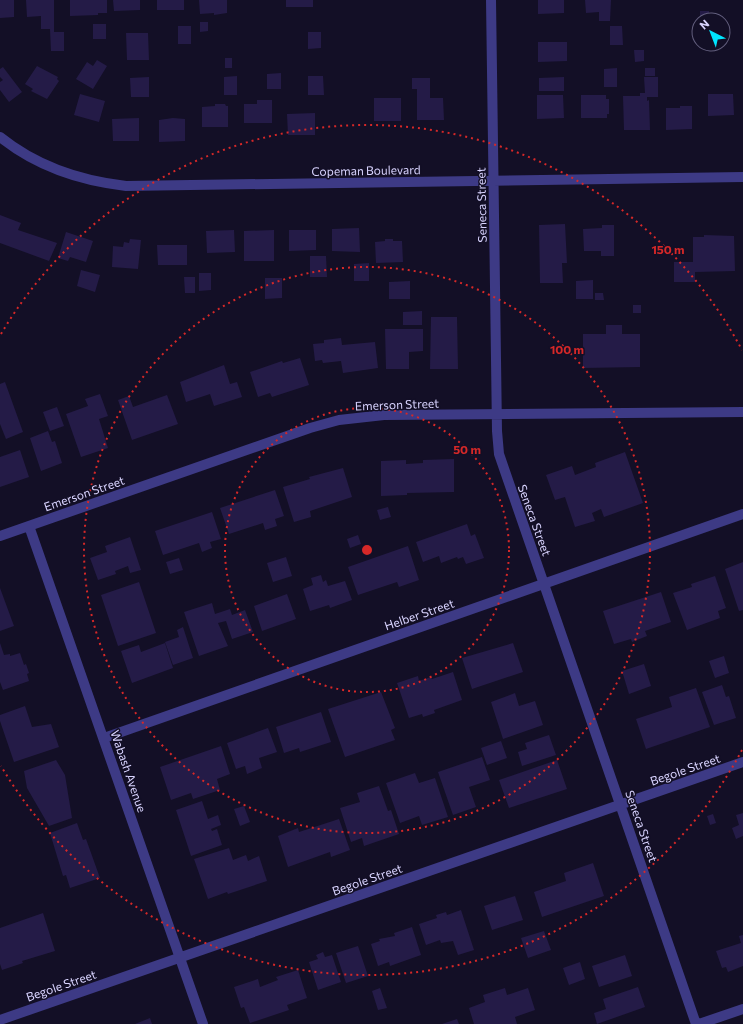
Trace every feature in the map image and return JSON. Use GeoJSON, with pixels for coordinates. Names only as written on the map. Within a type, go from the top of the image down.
{"type":"FeatureCollection","features":[{"type":"Feature","properties":{"kind":"street","name":"Seneca Street"},"geometry":{"type":"LineString","coordinates":[[491,0],[497,415],[500,459],[698,1024]]}},
{"type":"Feature","properties":{"kind":"street","name":"Copeman Boulevard"},"geometry":{"type":"LineString","coordinates":[[0,137],[28,156],[61,171],[94,180],[126,186],[743,176]]}},
{"type":"Feature","properties":{"kind":"street","name":"Emerson Street"},"geometry":{"type":"LineString","coordinates":[[0,536],[324,423],[384,415],[743,412]]}},
{"type":"Feature","properties":{"kind":"street","name":"Helber Street"},"geometry":{"type":"LineString","coordinates":[[104,738],[743,514]]}},
{"type":"Feature","properties":{"kind":"street","name":"Wabash Avenue"},"geometry":{"type":"LineString","coordinates":[[29,526],[203,1024]]}},
{"type":"Feature","properties":{"kind":"street","name":"Begole Street"},"geometry":{"type":"LineString","coordinates":[[0,1020],[743,762]]}},
{"type":"Feature","properties":{"kind":"street"},"geometry":{"type":"LineString","coordinates":[[698,1024],[743,1009]]}},
{"type":"Feature","properties":{"kind":"building"},"geometry":{"type":"Polygon","coordinates":[[[0,0],[14,0],[14,17],[0,18],[0,0]]]}},
{"type":"Feature","properties":{"kind":"building"},"geometry":{"type":"Polygon","coordinates":[[[26,0],[54,0],[54,32],[64,32],[64,51],[51,51],[50,29],[41,29],[41,16],[27,17],[26,0]]]}},
{"type":"Feature","properties":{"kind":"building"},"geometry":{"type":"Polygon","coordinates":[[[70,0],[107,0],[107,13],[98,13],[98,15],[70,16],[70,0]]]}},
{"type":"Feature","properties":{"kind":"building"},"geometry":{"type":"Polygon","coordinates":[[[113,0],[140,0],[140,10],[114,11],[113,0]]]}},
{"type":"Feature","properties":{"kind":"building"},"geometry":{"type":"Polygon","coordinates":[[[157,0],[184,0],[184,10],[157,10],[157,0]]]}},
{"type":"Feature","properties":{"kind":"building"},"geometry":{"type":"Polygon","coordinates":[[[199,0],[227,0],[227,13],[214,15],[214,13],[200,14],[199,0]]]}},
{"type":"Feature","properties":{"kind":"building"},"geometry":{"type":"Polygon","coordinates":[[[286,0],[313,0],[313,7],[286,7],[286,0]]]}},
{"type":"Feature","properties":{"kind":"building"},"geometry":{"type":"Polygon","coordinates":[[[538,0],[564,0],[564,13],[538,14],[538,0]]]}},
{"type":"Feature","properties":{"kind":"building"},"geometry":{"type":"Polygon","coordinates":[[[585,0],[611,0],[610,21],[599,21],[599,12],[586,13],[585,0]]]}},
{"type":"Feature","properties":{"kind":"building"},"geometry":{"type":"Polygon","coordinates":[[[200,22],[208,22],[208,31],[200,32],[200,22]]]}},
{"type":"Feature","properties":{"kind":"building"},"geometry":{"type":"Polygon","coordinates":[[[93,24],[106,24],[106,39],[93,39],[93,24]]]}},
{"type":"Feature","properties":{"kind":"building"},"geometry":{"type":"Polygon","coordinates":[[[178,26],[191,26],[191,44],[178,44],[178,26]]]}},
{"type":"Feature","properties":{"kind":"building"},"geometry":{"type":"Polygon","coordinates":[[[610,26],[622,26],[623,45],[610,45],[610,26]]]}},
{"type":"Feature","properties":{"kind":"building"},"geometry":{"type":"Polygon","coordinates":[[[308,32],[321,32],[321,48],[308,49],[308,32]]]}},
{"type":"Feature","properties":{"kind":"building"},"geometry":{"type":"Polygon","coordinates":[[[126,33],[148,33],[149,60],[127,60],[126,33]]]}},
{"type":"Feature","properties":{"kind":"building"},"geometry":{"type":"Polygon","coordinates":[[[538,42],[567,42],[567,61],[538,62],[538,42]]]}},
{"type":"Feature","properties":{"kind":"building"},"geometry":{"type":"Polygon","coordinates":[[[634,50],[644,50],[644,61],[635,62],[634,50]]]}},
{"type":"Feature","properties":{"kind":"building"},"geometry":{"type":"Polygon","coordinates":[[[225,58],[232,58],[232,68],[225,68],[225,58]]]}},
{"type":"Feature","properties":{"kind":"building"},"geometry":{"type":"Polygon","coordinates":[[[97,60],[107,66],[93,89],[76,79],[87,62],[93,66],[97,60]]]}},
{"type":"Feature","properties":{"kind":"building"},"geometry":{"type":"Polygon","coordinates":[[[37,66],[58,77],[57,79],[59,81],[47,99],[31,91],[33,89],[25,84],[37,66]]]}},
{"type":"Feature","properties":{"kind":"building"},"geometry":{"type":"Polygon","coordinates":[[[3,67],[22,92],[9,102],[0,90],[0,82],[3,80],[0,77],[0,69],[3,67]]]}},
{"type":"Feature","properties":{"kind":"building"},"geometry":{"type":"Polygon","coordinates":[[[617,68],[617,87],[604,87],[604,69],[617,68]]]}},
{"type":"Feature","properties":{"kind":"building"},"geometry":{"type":"Polygon","coordinates":[[[645,68],[655,68],[655,76],[645,76],[645,68]]]}},
{"type":"Feature","properties":{"kind":"building"},"geometry":{"type":"Polygon","coordinates":[[[281,73],[281,89],[267,89],[267,74],[281,73]]]}},
{"type":"Feature","properties":{"kind":"building"},"geometry":{"type":"Polygon","coordinates":[[[237,76],[237,95],[224,95],[224,77],[237,76]]]}},
{"type":"Feature","properties":{"kind":"building"},"geometry":{"type":"Polygon","coordinates":[[[308,76],[323,76],[324,95],[308,95],[308,76]]]}},
{"type":"Feature","properties":{"kind":"building"},"geometry":{"type":"Polygon","coordinates":[[[149,77],[149,97],[131,97],[130,78],[149,77]]]}},
{"type":"Feature","properties":{"kind":"building"},"geometry":{"type":"Polygon","coordinates":[[[564,77],[564,91],[539,91],[539,78],[564,77]]]}},
{"type":"Feature","properties":{"kind":"building"},"geometry":{"type":"Polygon","coordinates":[[[644,77],[658,77],[658,97],[647,97],[647,101],[649,100],[650,130],[624,130],[623,96],[640,96],[640,93],[645,93],[644,77]]]}},
{"type":"Feature","properties":{"kind":"building"},"geometry":{"type":"Polygon","coordinates":[[[412,78],[430,78],[430,98],[443,98],[444,120],[417,120],[417,89],[412,89],[412,78]]]}},
{"type":"Feature","properties":{"kind":"building"},"geometry":{"type":"Polygon","coordinates":[[[80,94],[105,101],[99,122],[74,115],[80,94]]]}},
{"type":"Feature","properties":{"kind":"building"},"geometry":{"type":"Polygon","coordinates":[[[708,94],[733,94],[734,115],[708,116],[708,94]]]}},
{"type":"Feature","properties":{"kind":"building"},"geometry":{"type":"Polygon","coordinates":[[[537,95],[563,95],[564,118],[537,119],[537,95]]]}},
{"type":"Feature","properties":{"kind":"building"},"geometry":{"type":"Polygon","coordinates":[[[581,95],[606,95],[606,99],[609,99],[609,114],[607,114],[607,118],[581,118],[581,95]]]}},
{"type":"Feature","properties":{"kind":"building"},"geometry":{"type":"Polygon","coordinates":[[[374,98],[401,98],[401,121],[374,121],[374,98]]]}},
{"type":"Feature","properties":{"kind":"building"},"geometry":{"type":"Polygon","coordinates":[[[257,100],[272,100],[272,123],[244,123],[244,104],[257,104],[257,100]]]}},
{"type":"Feature","properties":{"kind":"building"},"geometry":{"type":"Polygon","coordinates":[[[215,104],[225,104],[228,106],[228,127],[202,127],[202,107],[215,106],[215,104]]]}},
{"type":"Feature","properties":{"kind":"building"},"geometry":{"type":"Polygon","coordinates":[[[680,106],[692,106],[692,129],[666,130],[666,108],[680,108],[680,106]]]}},
{"type":"Feature","properties":{"kind":"building"},"geometry":{"type":"Polygon","coordinates":[[[315,113],[315,135],[288,135],[287,114],[315,113]]]}},
{"type":"Feature","properties":{"kind":"building"},"geometry":{"type":"Polygon","coordinates":[[[139,118],[139,141],[113,141],[112,119],[139,118]]]}},
{"type":"Feature","properties":{"kind":"building"},"geometry":{"type":"Polygon","coordinates":[[[173,118],[185,119],[185,141],[159,142],[159,120],[173,118]]]}},
{"type":"Feature","properties":{"kind":"building"},"geometry":{"type":"Polygon","coordinates":[[[0,215],[21,223],[18,230],[57,243],[49,261],[0,243],[0,215]]]}},
{"type":"Feature","properties":{"kind":"building"},"geometry":{"type":"Polygon","coordinates":[[[565,224],[567,263],[562,263],[563,283],[540,283],[539,225],[565,224]]]}},
{"type":"Feature","properties":{"kind":"building"},"geometry":{"type":"Polygon","coordinates":[[[602,225],[614,225],[614,256],[601,256],[601,251],[584,251],[583,229],[602,228],[602,225]]]}},
{"type":"Feature","properties":{"kind":"building"},"geometry":{"type":"Polygon","coordinates":[[[359,228],[360,252],[332,251],[332,229],[359,228]]]}},
{"type":"Feature","properties":{"kind":"building"},"geometry":{"type":"Polygon","coordinates":[[[234,230],[235,252],[207,253],[206,231],[234,230]]]}},
{"type":"Feature","properties":{"kind":"building"},"geometry":{"type":"Polygon","coordinates":[[[274,230],[274,261],[244,261],[244,231],[274,230]]]}},
{"type":"Feature","properties":{"kind":"building"},"geometry":{"type":"Polygon","coordinates":[[[289,230],[316,230],[316,250],[289,251],[289,230]]]}},
{"type":"Feature","properties":{"kind":"building"},"geometry":{"type":"Polygon","coordinates":[[[66,232],[93,241],[86,262],[70,257],[68,261],[58,258],[66,232]]]}},
{"type":"Feature","properties":{"kind":"building"},"geometry":{"type":"Polygon","coordinates":[[[704,235],[734,236],[735,271],[695,272],[695,282],[674,282],[674,262],[693,262],[693,237],[704,237],[704,235]]]}},
{"type":"Feature","properties":{"kind":"building"},"geometry":{"type":"Polygon","coordinates":[[[130,239],[141,240],[138,269],[112,267],[113,246],[123,247],[124,242],[129,243],[130,239]]]}},
{"type":"Feature","properties":{"kind":"building"},"geometry":{"type":"Polygon","coordinates":[[[385,239],[402,241],[403,262],[376,263],[375,242],[385,241],[385,239]]]}},
{"type":"Feature","properties":{"kind":"building"},"geometry":{"type":"Polygon","coordinates":[[[157,245],[187,245],[187,265],[158,265],[157,245]]]}},
{"type":"Feature","properties":{"kind":"building"},"geometry":{"type":"Polygon","coordinates":[[[310,256],[326,256],[327,277],[310,277],[310,256]]]}},
{"type":"Feature","properties":{"kind":"building"},"geometry":{"type":"Polygon","coordinates":[[[369,263],[369,281],[354,281],[354,264],[369,263]]]}},
{"type":"Feature","properties":{"kind":"building"},"geometry":{"type":"Polygon","coordinates":[[[81,270],[100,275],[95,292],[77,286],[81,270]]]}},
{"type":"Feature","properties":{"kind":"building"},"geometry":{"type":"Polygon","coordinates":[[[199,273],[211,273],[211,290],[199,291],[199,273]]]}},
{"type":"Feature","properties":{"kind":"building"},"geometry":{"type":"Polygon","coordinates":[[[184,277],[195,277],[195,293],[185,293],[184,277]]]}},
{"type":"Feature","properties":{"kind":"building"},"geometry":{"type":"Polygon","coordinates":[[[265,278],[282,278],[282,298],[265,299],[265,278]]]}},
{"type":"Feature","properties":{"kind":"building"},"geometry":{"type":"Polygon","coordinates":[[[593,280],[593,299],[576,299],[576,281],[593,280]]]}},
{"type":"Feature","properties":{"kind":"building"},"geometry":{"type":"Polygon","coordinates":[[[410,281],[410,299],[389,299],[389,282],[410,281]]]}},
{"type":"Feature","properties":{"kind":"building"},"geometry":{"type":"Polygon","coordinates":[[[595,293],[603,293],[604,300],[595,300],[595,293]]]}},
{"type":"Feature","properties":{"kind":"building"},"geometry":{"type":"Polygon","coordinates":[[[633,305],[641,305],[641,313],[633,313],[633,305]]]}},
{"type":"Feature","properties":{"kind":"building"},"geometry":{"type":"Polygon","coordinates":[[[422,311],[422,325],[403,325],[403,312],[422,311]]]}},
{"type":"Feature","properties":{"kind":"building"},"geometry":{"type":"Polygon","coordinates":[[[431,317],[457,317],[458,369],[430,369],[431,317]]]}},
{"type":"Feature","properties":{"kind":"building"},"geometry":{"type":"Polygon","coordinates":[[[606,325],[622,325],[622,334],[640,334],[640,367],[583,368],[583,334],[606,334],[606,325]]]}},
{"type":"Feature","properties":{"kind":"building"},"geometry":{"type":"Polygon","coordinates":[[[385,329],[423,329],[423,351],[409,352],[409,369],[386,369],[385,329]]]}},
{"type":"Feature","properties":{"kind":"building"},"geometry":{"type":"Polygon","coordinates":[[[341,338],[342,345],[375,342],[378,368],[343,373],[341,361],[323,363],[322,360],[315,361],[313,344],[324,343],[324,340],[341,338]]]}},
{"type":"Feature","properties":{"kind":"building"},"geometry":{"type":"Polygon","coordinates":[[[300,358],[309,385],[272,397],[270,393],[258,397],[250,372],[282,361],[283,363],[300,358]]]}},
{"type":"Feature","properties":{"kind":"building"},"geometry":{"type":"Polygon","coordinates":[[[224,365],[230,384],[237,382],[242,397],[214,406],[210,394],[186,402],[180,382],[224,365]]]}},
{"type":"Feature","properties":{"kind":"building"},"geometry":{"type":"Polygon","coordinates":[[[5,382],[23,432],[6,439],[0,424],[0,384],[5,382]]]}},
{"type":"Feature","properties":{"kind":"building"},"geometry":{"type":"Polygon","coordinates":[[[100,394],[108,416],[99,419],[108,448],[81,457],[66,414],[88,406],[85,399],[100,394]]]}},
{"type":"Feature","properties":{"kind":"building"},"geometry":{"type":"Polygon","coordinates":[[[167,395],[178,424],[132,440],[118,400],[129,396],[133,407],[167,395]]]}},
{"type":"Feature","properties":{"kind":"building"},"geometry":{"type":"Polygon","coordinates":[[[57,407],[64,426],[50,431],[43,412],[57,407]]]}},
{"type":"Feature","properties":{"kind":"building"},"geometry":{"type":"Polygon","coordinates":[[[48,431],[52,442],[55,441],[62,463],[41,471],[30,438],[48,431]]]}},
{"type":"Feature","properties":{"kind":"building"},"geometry":{"type":"Polygon","coordinates":[[[20,450],[29,477],[0,487],[0,457],[20,450]]]}},
{"type":"Feature","properties":{"kind":"building"},"geometry":{"type":"Polygon","coordinates":[[[625,452],[643,503],[604,517],[601,509],[592,513],[595,521],[575,527],[565,497],[555,500],[546,475],[572,466],[575,475],[596,467],[595,463],[625,452]]]}},
{"type":"Feature","properties":{"kind":"building"},"geometry":{"type":"Polygon","coordinates":[[[454,459],[454,492],[407,493],[407,495],[381,496],[381,461],[406,460],[406,464],[423,463],[423,460],[454,459]]]}},
{"type":"Feature","properties":{"kind":"building"},"geometry":{"type":"Polygon","coordinates":[[[343,468],[352,497],[310,511],[311,517],[294,522],[283,487],[310,479],[309,477],[343,468]]]}},
{"type":"Feature","properties":{"kind":"building"},"geometry":{"type":"Polygon","coordinates":[[[275,490],[284,516],[275,519],[277,526],[265,530],[263,523],[229,534],[220,508],[275,490]]]}},
{"type":"Feature","properties":{"kind":"building"},"geometry":{"type":"Polygon","coordinates":[[[388,507],[391,517],[380,520],[377,510],[388,507]]]}},
{"type":"Feature","properties":{"kind":"building"},"geometry":{"type":"Polygon","coordinates":[[[212,512],[221,539],[210,542],[212,548],[202,552],[199,543],[163,555],[155,531],[212,512]]]}},
{"type":"Feature","properties":{"kind":"building"},"geometry":{"type":"Polygon","coordinates":[[[467,524],[471,536],[475,534],[484,558],[466,564],[463,557],[458,559],[457,557],[441,563],[439,556],[423,562],[416,542],[467,524]]]}},
{"type":"Feature","properties":{"kind":"building"},"geometry":{"type":"Polygon","coordinates":[[[358,535],[361,544],[350,548],[347,539],[358,535]]]}},
{"type":"Feature","properties":{"kind":"building"},"geometry":{"type":"Polygon","coordinates":[[[130,537],[141,570],[130,573],[128,566],[115,571],[116,574],[98,580],[90,558],[107,552],[105,546],[130,537]]]}},
{"type":"Feature","properties":{"kind":"building"},"geometry":{"type":"Polygon","coordinates":[[[408,546],[419,580],[399,587],[397,582],[358,595],[348,567],[408,546]]]}},
{"type":"Feature","properties":{"kind":"building"},"geometry":{"type":"Polygon","coordinates":[[[286,557],[292,576],[273,582],[267,563],[286,557]]]}},
{"type":"Feature","properties":{"kind":"building"},"geometry":{"type":"Polygon","coordinates":[[[179,558],[183,570],[170,574],[166,562],[179,558]]]}},
{"type":"Feature","properties":{"kind":"building"},"geometry":{"type":"Polygon","coordinates":[[[743,562],[743,610],[739,611],[725,569],[743,562]]]}},
{"type":"Feature","properties":{"kind":"building"},"geometry":{"type":"Polygon","coordinates":[[[321,575],[323,582],[326,580],[328,586],[345,581],[352,600],[330,608],[329,605],[310,611],[303,589],[313,585],[311,578],[321,575]]]}},
{"type":"Feature","properties":{"kind":"building"},"geometry":{"type":"Polygon","coordinates":[[[715,576],[726,608],[718,611],[720,618],[687,630],[673,593],[692,587],[691,584],[715,576]]]}},
{"type":"Feature","properties":{"kind":"building"},"geometry":{"type":"Polygon","coordinates":[[[139,582],[156,633],[118,646],[101,595],[139,582]]]}},
{"type":"Feature","properties":{"kind":"building"},"geometry":{"type":"Polygon","coordinates":[[[0,588],[14,626],[0,631],[0,588]]]}},
{"type":"Feature","properties":{"kind":"building"},"geometry":{"type":"Polygon","coordinates":[[[661,592],[671,622],[645,631],[647,636],[632,642],[631,639],[614,644],[603,611],[661,592]]]}},
{"type":"Feature","properties":{"kind":"building"},"geometry":{"type":"Polygon","coordinates":[[[287,594],[296,619],[262,631],[254,606],[287,594]]]}},
{"type":"Feature","properties":{"kind":"building"},"geometry":{"type":"Polygon","coordinates":[[[212,603],[215,614],[230,609],[232,615],[245,610],[253,632],[232,639],[226,621],[218,623],[228,646],[199,656],[184,612],[212,603]]]}},
{"type":"Feature","properties":{"kind":"building"},"geometry":{"type":"Polygon","coordinates":[[[183,627],[193,658],[173,665],[165,642],[179,637],[177,630],[183,627]]]}},
{"type":"Feature","properties":{"kind":"building"},"geometry":{"type":"Polygon","coordinates":[[[0,643],[4,655],[10,654],[10,656],[20,653],[24,665],[26,664],[29,673],[27,674],[29,681],[3,690],[0,682],[0,643]]]}},
{"type":"Feature","properties":{"kind":"building"},"geometry":{"type":"Polygon","coordinates":[[[165,643],[173,668],[132,683],[121,651],[139,645],[141,652],[165,643]]]}},
{"type":"Feature","properties":{"kind":"building"},"geometry":{"type":"Polygon","coordinates":[[[513,643],[523,672],[472,689],[462,658],[513,643]]]}},
{"type":"Feature","properties":{"kind":"building"},"geometry":{"type":"Polygon","coordinates":[[[724,656],[729,673],[715,678],[709,661],[724,656]]]}},
{"type":"Feature","properties":{"kind":"building"},"geometry":{"type":"Polygon","coordinates":[[[644,664],[651,686],[629,694],[622,671],[644,664]]]}},
{"type":"Feature","properties":{"kind":"building"},"geometry":{"type":"Polygon","coordinates":[[[453,672],[462,700],[434,710],[435,713],[423,717],[422,714],[409,718],[397,683],[418,676],[419,681],[431,677],[432,679],[453,672]]]}},
{"type":"Feature","properties":{"kind":"building"},"geometry":{"type":"Polygon","coordinates":[[[722,685],[726,697],[729,696],[736,718],[714,725],[702,692],[722,685]]]}},
{"type":"Feature","properties":{"kind":"building"},"geometry":{"type":"Polygon","coordinates":[[[696,688],[710,727],[646,749],[636,719],[672,707],[669,697],[696,688]]]}},
{"type":"Feature","properties":{"kind":"building"},"geometry":{"type":"Polygon","coordinates":[[[381,692],[395,728],[391,730],[395,740],[345,757],[328,709],[381,692]]]}},
{"type":"Feature","properties":{"kind":"building"},"geometry":{"type":"Polygon","coordinates":[[[515,693],[519,706],[535,701],[543,725],[503,739],[491,702],[515,693]]]}},
{"type":"Feature","properties":{"kind":"building"},"geometry":{"type":"Polygon","coordinates":[[[25,706],[32,727],[51,724],[59,747],[14,762],[0,721],[0,715],[25,706]]]}},
{"type":"Feature","properties":{"kind":"building"},"geometry":{"type":"Polygon","coordinates":[[[321,712],[331,742],[300,752],[299,748],[284,753],[276,727],[321,712]]]}},
{"type":"Feature","properties":{"kind":"building"},"geometry":{"type":"Polygon","coordinates":[[[268,728],[277,752],[259,758],[262,768],[247,774],[245,766],[236,769],[227,743],[268,728]]]}},
{"type":"Feature","properties":{"kind":"building"},"geometry":{"type":"Polygon","coordinates":[[[549,735],[556,755],[522,766],[518,752],[527,749],[525,743],[549,735]]]}},
{"type":"Feature","properties":{"kind":"building"},"geometry":{"type":"Polygon","coordinates":[[[501,741],[507,758],[487,765],[481,748],[501,741]]]}},
{"type":"Feature","properties":{"kind":"building"},"geometry":{"type":"Polygon","coordinates":[[[221,746],[230,774],[217,779],[220,790],[193,799],[191,793],[171,800],[160,767],[221,746]]]}},
{"type":"Feature","properties":{"kind":"building"},"geometry":{"type":"Polygon","coordinates":[[[482,757],[490,780],[469,787],[476,807],[453,815],[438,772],[482,757]]]}},
{"type":"Feature","properties":{"kind":"building"},"geometry":{"type":"Polygon","coordinates":[[[56,760],[65,775],[72,818],[49,826],[27,788],[24,771],[56,760]]]}},
{"type":"Feature","properties":{"kind":"building"},"geometry":{"type":"Polygon","coordinates":[[[557,760],[567,789],[509,808],[499,780],[557,760]]]}},
{"type":"Feature","properties":{"kind":"building"},"geometry":{"type":"Polygon","coordinates":[[[415,773],[419,783],[435,778],[448,817],[422,825],[419,816],[400,823],[386,783],[415,773]]]}},
{"type":"Feature","properties":{"kind":"building"},"geometry":{"type":"Polygon","coordinates":[[[379,786],[388,811],[391,810],[399,834],[364,846],[362,838],[351,842],[340,808],[360,802],[357,793],[379,786]]]}},
{"type":"Feature","properties":{"kind":"building"},"geometry":{"type":"Polygon","coordinates":[[[202,801],[208,819],[218,815],[221,825],[211,829],[212,831],[217,829],[222,845],[191,856],[176,810],[202,801]]]}},
{"type":"Feature","properties":{"kind":"building"},"geometry":{"type":"Polygon","coordinates":[[[244,806],[250,822],[240,826],[234,809],[244,806]]]}},
{"type":"Feature","properties":{"kind":"building"},"geometry":{"type":"Polygon","coordinates":[[[743,813],[743,836],[736,839],[732,828],[739,825],[736,815],[743,813]]]}},
{"type":"Feature","properties":{"kind":"building"},"geometry":{"type":"Polygon","coordinates":[[[713,814],[716,823],[710,825],[707,816],[713,814]]]}},
{"type":"Feature","properties":{"kind":"building"},"geometry":{"type":"Polygon","coordinates":[[[339,819],[350,850],[331,857],[330,852],[288,867],[278,836],[298,828],[299,832],[339,819]]]}},
{"type":"Feature","properties":{"kind":"building"},"geometry":{"type":"Polygon","coordinates":[[[77,823],[83,840],[86,839],[100,878],[70,888],[66,875],[63,876],[50,833],[77,823]]]}},
{"type":"Feature","properties":{"kind":"building"},"geometry":{"type":"Polygon","coordinates":[[[229,848],[233,860],[246,855],[248,861],[259,856],[267,881],[208,899],[194,859],[229,848]]]}},
{"type":"Feature","properties":{"kind":"building"},"geometry":{"type":"Polygon","coordinates":[[[593,863],[604,896],[542,917],[534,892],[566,881],[564,873],[593,863]]]}},
{"type":"Feature","properties":{"kind":"building"},"geometry":{"type":"Polygon","coordinates":[[[515,896],[523,920],[492,930],[484,906],[515,896]]]}},
{"type":"Feature","properties":{"kind":"building"},"geometry":{"type":"Polygon","coordinates":[[[461,910],[474,950],[458,955],[453,941],[441,943],[440,940],[426,945],[419,924],[437,918],[436,915],[446,912],[447,915],[461,910]]]}},
{"type":"Feature","properties":{"kind":"building"},"geometry":{"type":"Polygon","coordinates":[[[43,913],[55,951],[22,961],[23,963],[2,970],[0,964],[0,928],[43,913]]]}},
{"type":"Feature","properties":{"kind":"building"},"geometry":{"type":"Polygon","coordinates":[[[412,927],[421,955],[390,966],[389,962],[378,966],[371,944],[380,941],[379,939],[395,936],[394,933],[412,927]]]}},
{"type":"Feature","properties":{"kind":"building"},"geometry":{"type":"Polygon","coordinates":[[[544,931],[551,950],[528,958],[521,938],[544,931]]]}},
{"type":"Feature","properties":{"kind":"building"},"geometry":{"type":"Polygon","coordinates":[[[743,935],[743,966],[728,972],[726,967],[722,968],[716,951],[741,943],[739,936],[743,935]]]}},
{"type":"Feature","properties":{"kind":"building"},"geometry":{"type":"Polygon","coordinates":[[[358,946],[368,976],[346,983],[336,953],[358,946]]]}},
{"type":"Feature","properties":{"kind":"building"},"geometry":{"type":"Polygon","coordinates":[[[323,952],[325,957],[332,955],[341,982],[318,990],[309,962],[318,959],[316,955],[323,952]]]}},
{"type":"Feature","properties":{"kind":"building"},"geometry":{"type":"Polygon","coordinates":[[[625,955],[632,976],[599,987],[592,966],[625,955]]]}},
{"type":"Feature","properties":{"kind":"building"},"geometry":{"type":"Polygon","coordinates":[[[580,962],[585,979],[569,985],[563,968],[580,962]]]}},
{"type":"Feature","properties":{"kind":"building"},"geometry":{"type":"Polygon","coordinates":[[[298,970],[307,998],[287,1005],[289,1010],[250,1023],[244,1007],[241,1008],[234,987],[258,979],[260,987],[278,980],[276,977],[298,970]]]}},
{"type":"Feature","properties":{"kind":"building"},"geometry":{"type":"Polygon","coordinates":[[[638,987],[645,1007],[597,1024],[594,1013],[606,1009],[603,999],[638,987]]]}},
{"type":"Feature","properties":{"kind":"building"},"geometry":{"type":"Polygon","coordinates":[[[380,988],[387,1008],[378,1010],[372,991],[380,988]]]}},
{"type":"Feature","properties":{"kind":"building"},"geometry":{"type":"Polygon","coordinates":[[[505,988],[507,995],[528,988],[535,1010],[515,1017],[517,1024],[474,1024],[469,1008],[485,1002],[483,995],[505,988]]]}},
{"type":"Feature","properties":{"kind":"building"},"geometry":{"type":"Polygon","coordinates":[[[150,1018],[152,1024],[135,1024],[150,1018]]]}},
{"type":"Feature","properties":{"kind":"building"},"geometry":{"type":"Polygon","coordinates":[[[457,1019],[459,1024],[442,1024],[457,1019]]]}}]}
